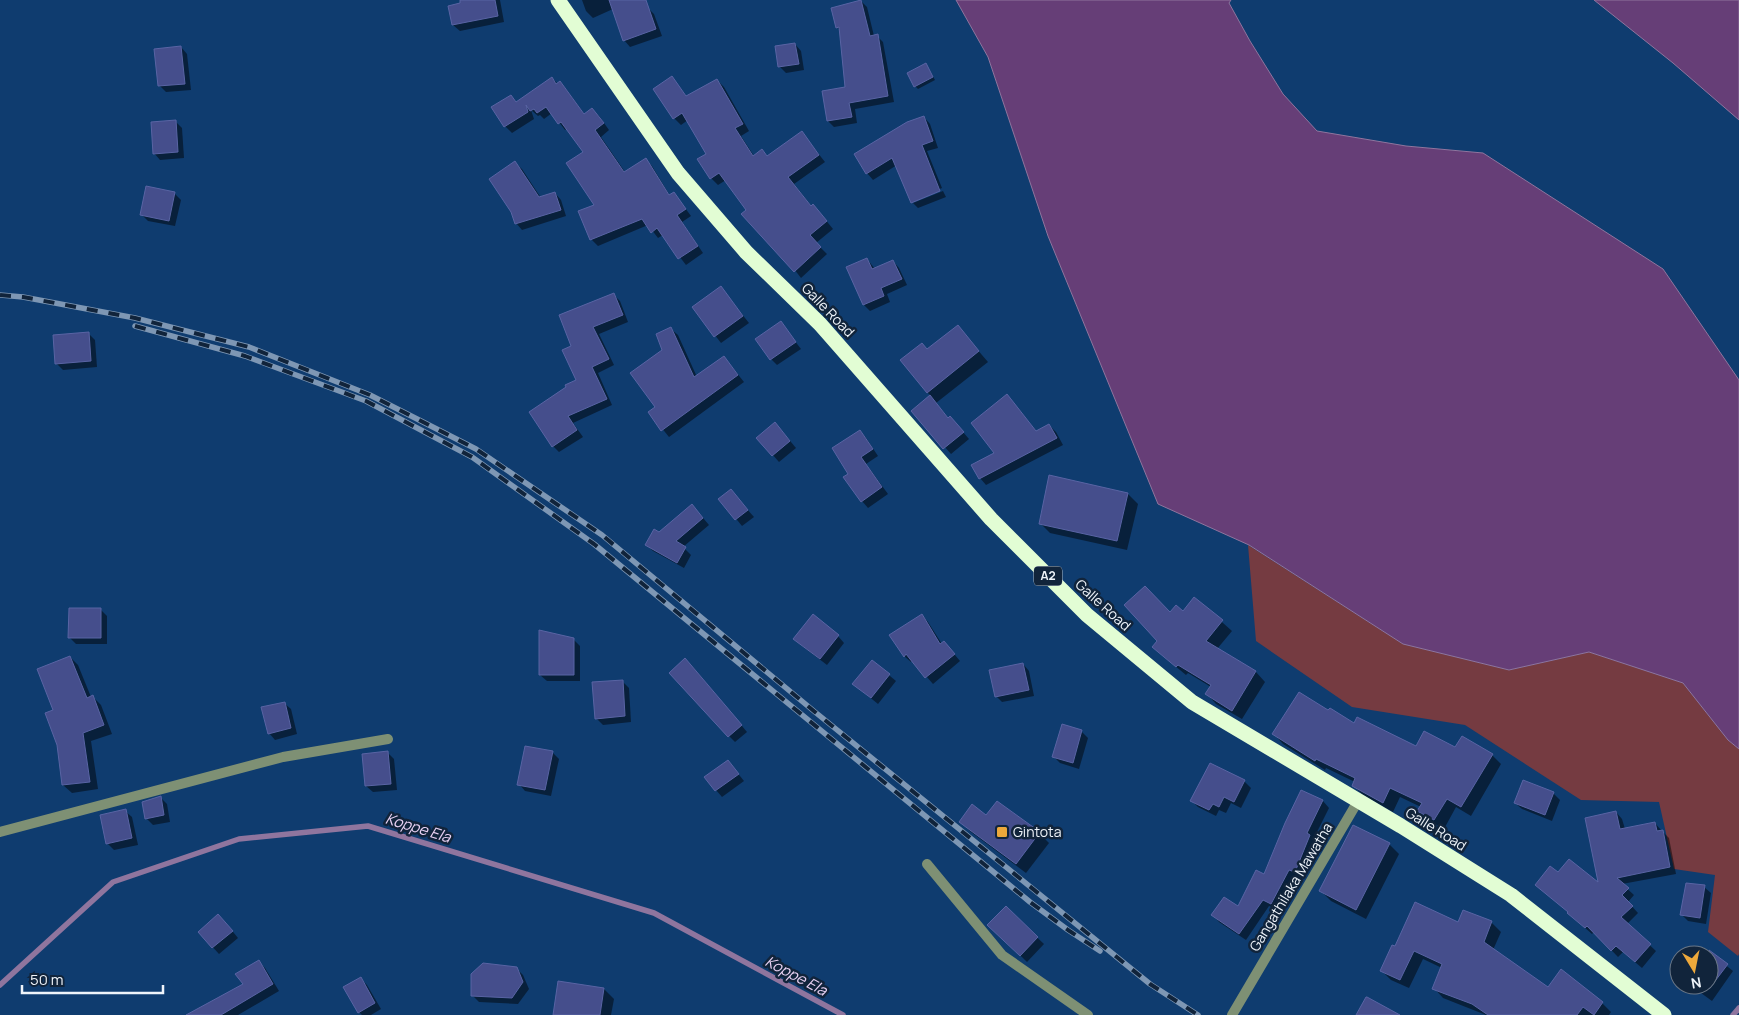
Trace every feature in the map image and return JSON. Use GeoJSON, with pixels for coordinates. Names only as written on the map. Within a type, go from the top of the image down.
{"type":"FeatureCollection","features":[{"type":"Feature","properties":{"kind":"highway","name":"Galle Road"},"geometry":{"type":"LineString","coordinates":[[558,0],[685,180],[746,252],[820,324],[991,519],[1086,615],[1192,702],[1401,826],[1511,895],[1664,1015]]}},
{"type":"Feature","properties":{"kind":"street"},"geometry":{"type":"LineString","coordinates":[[0,832],[283,757],[388,739]]}},
{"type":"Feature","properties":{"kind":"street","name":"Gangathilaka Mawatha"},"geometry":{"type":"LineString","coordinates":[[1232,1015],[1358,802]]}},
{"type":"Feature","properties":{"kind":"street"},"geometry":{"type":"LineString","coordinates":[[927,864],[1002,955],[1088,1015]]}},
{"type":"Feature","properties":{"kind":"shaded area"},"geometry":{"type":"Polygon","coordinates":[[[956,0],[1231,0],[1229,3],[1250,41],[1283,94],[1317,131],[1406,146],[1483,153],[1663,269],[1739,380],[1739,749],[1728,740],[1683,683],[1589,652],[1509,670],[1403,644],[1249,545],[1158,504],[1048,236],[988,57],[956,0]]]}},
{"type":"Feature","properties":{"kind":"shaded area"},"geometry":{"type":"Polygon","coordinates":[[[1594,0],[1739,0],[1739,120],[1673,63],[1594,0]]]}},
{"type":"Feature","properties":{"kind":"shaded area"},"geometry":{"type":"Polygon","coordinates":[[[1248,545],[1403,644],[1509,670],[1589,652],[1683,683],[1728,740],[1739,749],[1738,956],[1708,932],[1715,875],[1674,869],[1659,802],[1581,800],[1465,725],[1352,707],[1256,641],[1248,545]]]}},
{"type":"Feature","properties":{"kind":"building"},"geometry":{"type":"Polygon","coordinates":[[[460,0],[495,0],[498,16],[452,25],[448,6],[460,3],[460,0]]]}},
{"type":"Feature","properties":{"kind":"building"},"geometry":{"type":"Polygon","coordinates":[[[609,0],[646,0],[656,29],[623,41],[609,0]]]}},
{"type":"Feature","properties":{"kind":"building"},"geometry":{"type":"Polygon","coordinates":[[[861,0],[870,36],[878,34],[888,96],[849,103],[852,117],[827,121],[822,91],[845,87],[839,27],[836,28],[831,8],[861,0]]]}},
{"type":"Feature","properties":{"kind":"building"},"geometry":{"type":"Polygon","coordinates":[[[795,43],[799,64],[778,67],[775,46],[795,43]]]}},
{"type":"Feature","properties":{"kind":"building"},"geometry":{"type":"Polygon","coordinates":[[[181,46],[185,84],[158,86],[154,49],[181,46]]]}},
{"type":"Feature","properties":{"kind":"building"},"geometry":{"type":"Polygon","coordinates":[[[926,63],[933,77],[914,87],[907,73],[926,63]]]}},
{"type":"Feature","properties":{"kind":"building"},"geometry":{"type":"Polygon","coordinates":[[[672,76],[686,96],[717,79],[743,124],[735,128],[753,156],[762,149],[767,156],[802,131],[819,155],[788,177],[811,206],[813,204],[827,221],[810,235],[821,247],[794,272],[741,214],[746,210],[719,173],[710,179],[697,159],[706,154],[682,113],[673,119],[653,89],[672,76]]]}},
{"type":"Feature","properties":{"kind":"building"},"geometry":{"type":"Polygon","coordinates":[[[552,77],[556,84],[560,81],[584,114],[592,108],[604,123],[595,130],[624,172],[646,158],[669,195],[674,192],[686,209],[677,215],[698,246],[678,259],[657,228],[651,233],[642,219],[590,240],[578,211],[594,205],[566,163],[583,152],[561,122],[558,124],[546,107],[537,113],[534,109],[530,111],[526,105],[528,112],[504,127],[491,107],[511,95],[516,102],[552,77]]]}},
{"type":"Feature","properties":{"kind":"building"},"geometry":{"type":"Polygon","coordinates":[[[924,116],[933,141],[922,145],[940,191],[911,203],[892,158],[866,174],[854,154],[907,122],[924,116]]]}},
{"type":"Feature","properties":{"kind":"building"},"geometry":{"type":"Polygon","coordinates":[[[176,120],[178,152],[153,154],[151,122],[176,120]]]}},
{"type":"Feature","properties":{"kind":"building"},"geometry":{"type":"Polygon","coordinates":[[[515,161],[539,197],[555,192],[561,210],[515,224],[511,212],[489,179],[515,161]]]}},
{"type":"Feature","properties":{"kind":"building"},"geometry":{"type":"Polygon","coordinates":[[[146,186],[175,192],[169,221],[140,215],[146,186]]]}},
{"type":"Feature","properties":{"kind":"building"},"geometry":{"type":"Polygon","coordinates":[[[867,258],[872,269],[893,260],[902,279],[881,288],[884,296],[863,305],[846,267],[867,258]]]}},
{"type":"Feature","properties":{"kind":"building"},"geometry":{"type":"Polygon","coordinates":[[[721,286],[743,316],[714,337],[692,307],[721,286]]]}},
{"type":"Feature","properties":{"kind":"building"},"geometry":{"type":"Polygon","coordinates":[[[614,293],[623,315],[593,327],[609,359],[592,367],[607,399],[568,416],[577,430],[552,447],[529,412],[566,387],[565,385],[576,380],[562,350],[571,346],[559,315],[614,293]]]}},
{"type":"Feature","properties":{"kind":"building"},"geometry":{"type":"Polygon","coordinates":[[[781,321],[796,342],[770,360],[755,339],[781,321]]]}},
{"type":"Feature","properties":{"kind":"building"},"geometry":{"type":"Polygon","coordinates":[[[958,325],[979,351],[927,393],[900,360],[922,343],[927,349],[958,325]]]}},
{"type":"Feature","properties":{"kind":"building"},"geometry":{"type":"Polygon","coordinates":[[[671,327],[694,377],[724,356],[738,375],[661,431],[648,412],[655,407],[630,373],[662,350],[656,334],[671,327]]]}},
{"type":"Feature","properties":{"kind":"building"},"geometry":{"type":"Polygon","coordinates":[[[89,332],[91,361],[55,364],[53,335],[89,332]]]}},
{"type":"Feature","properties":{"kind":"building"},"geometry":{"type":"Polygon","coordinates":[[[1007,394],[1036,431],[1049,424],[1057,438],[979,479],[971,465],[994,453],[971,423],[1007,394]]]}},
{"type":"Feature","properties":{"kind":"building"},"geometry":{"type":"Polygon","coordinates":[[[930,395],[948,418],[950,416],[964,432],[943,449],[911,411],[930,395]]]}},
{"type":"Feature","properties":{"kind":"building"},"geometry":{"type":"Polygon","coordinates":[[[775,422],[790,441],[772,456],[756,438],[775,422]]]}},
{"type":"Feature","properties":{"kind":"building"},"geometry":{"type":"Polygon","coordinates":[[[860,430],[873,449],[861,457],[882,487],[861,502],[843,477],[848,474],[832,448],[860,430]]]}},
{"type":"Feature","properties":{"kind":"building"},"geometry":{"type":"Polygon","coordinates":[[[1049,475],[1128,493],[1117,541],[1039,524],[1049,475]]]}},
{"type":"Feature","properties":{"kind":"building"},"geometry":{"type":"Polygon","coordinates":[[[731,489],[748,510],[735,520],[718,499],[731,489]]]}},
{"type":"Feature","properties":{"kind":"building"},"geometry":{"type":"Polygon","coordinates":[[[692,504],[703,518],[676,541],[686,547],[677,563],[645,545],[654,529],[659,532],[692,504]]]}},
{"type":"Feature","properties":{"kind":"building"},"geometry":{"type":"Polygon","coordinates":[[[1145,586],[1170,612],[1176,605],[1183,611],[1194,597],[1223,620],[1206,641],[1256,671],[1232,711],[1205,694],[1211,685],[1178,665],[1176,667],[1152,647],[1157,641],[1124,605],[1145,586]]]}},
{"type":"Feature","properties":{"kind":"building"},"geometry":{"type":"Polygon","coordinates":[[[69,608],[101,608],[101,638],[68,638],[69,608]]]}},
{"type":"Feature","properties":{"kind":"building"},"geometry":{"type":"Polygon","coordinates":[[[813,614],[839,635],[820,659],[793,639],[813,614]]]}},
{"type":"Feature","properties":{"kind":"building"},"geometry":{"type":"Polygon","coordinates":[[[922,614],[940,644],[944,641],[955,654],[925,678],[906,654],[904,657],[889,635],[922,614]]]}},
{"type":"Feature","properties":{"kind":"building"},"geometry":{"type":"Polygon","coordinates":[[[539,630],[574,638],[574,675],[539,675],[539,630]]]}},
{"type":"Feature","properties":{"kind":"building"},"geometry":{"type":"Polygon","coordinates":[[[70,656],[87,698],[93,695],[104,725],[83,733],[90,782],[62,785],[57,745],[45,713],[53,710],[37,669],[70,656]]]}},
{"type":"Feature","properties":{"kind":"building"},"geometry":{"type":"Polygon","coordinates":[[[685,658],[742,725],[728,737],[669,673],[685,658]]]}},
{"type":"Feature","properties":{"kind":"building"},"geometry":{"type":"Polygon","coordinates":[[[872,660],[890,674],[871,698],[852,684],[872,660]]]}},
{"type":"Feature","properties":{"kind":"building"},"geometry":{"type":"Polygon","coordinates":[[[1023,663],[1029,690],[995,697],[989,670],[1023,663]]]}},
{"type":"Feature","properties":{"kind":"building"},"geometry":{"type":"Polygon","coordinates":[[[623,680],[625,716],[595,719],[592,682],[623,680]]]}},
{"type":"Feature","properties":{"kind":"building"},"geometry":{"type":"Polygon","coordinates":[[[1299,692],[1354,723],[1357,717],[1416,746],[1424,731],[1455,747],[1462,736],[1493,754],[1461,807],[1447,799],[1434,820],[1417,811],[1422,803],[1390,788],[1383,803],[1352,786],[1355,778],[1316,759],[1315,761],[1272,734],[1299,692]]]}},
{"type":"Feature","properties":{"kind":"building"},"geometry":{"type":"Polygon","coordinates":[[[285,702],[291,728],[268,734],[261,707],[285,702]]]}},
{"type":"Feature","properties":{"kind":"building"},"geometry":{"type":"Polygon","coordinates":[[[1062,724],[1082,730],[1073,763],[1052,757],[1062,724]]]}},
{"type":"Feature","properties":{"kind":"building"},"geometry":{"type":"Polygon","coordinates":[[[525,746],[553,751],[545,790],[517,785],[525,746]]]}},
{"type":"Feature","properties":{"kind":"building"},"geometry":{"type":"Polygon","coordinates":[[[388,751],[391,784],[365,786],[362,754],[388,751]]]}},
{"type":"Feature","properties":{"kind":"building"},"geometry":{"type":"Polygon","coordinates":[[[728,760],[739,774],[715,791],[704,777],[728,760]]]}},
{"type":"Feature","properties":{"kind":"building"},"geometry":{"type":"Polygon","coordinates":[[[1210,763],[1245,780],[1234,802],[1224,797],[1219,807],[1213,804],[1209,810],[1190,801],[1210,763]]]}},
{"type":"Feature","properties":{"kind":"building"},"geometry":{"type":"Polygon","coordinates":[[[1523,780],[1554,792],[1545,815],[1514,803],[1523,780]]]}},
{"type":"Feature","properties":{"kind":"building"},"geometry":{"type":"Polygon","coordinates":[[[1301,790],[1323,800],[1307,833],[1310,835],[1295,872],[1289,870],[1271,904],[1263,900],[1239,934],[1211,915],[1224,897],[1238,906],[1256,870],[1264,874],[1301,790]]]}},
{"type":"Feature","properties":{"kind":"building"},"geometry":{"type":"Polygon","coordinates":[[[161,796],[164,815],[145,819],[142,802],[161,796]]]}},
{"type":"Feature","properties":{"kind":"building"},"geometry":{"type":"Polygon","coordinates":[[[997,801],[1040,832],[1016,864],[959,822],[972,804],[986,815],[997,801]]]}},
{"type":"Feature","properties":{"kind":"building"},"geometry":{"type":"Polygon","coordinates":[[[126,809],[132,838],[106,844],[100,815],[126,809]]]}},
{"type":"Feature","properties":{"kind":"building"},"geometry":{"type":"Polygon","coordinates":[[[1616,811],[1620,829],[1655,822],[1657,831],[1663,830],[1670,867],[1617,878],[1629,888],[1622,895],[1633,906],[1621,917],[1651,944],[1635,962],[1616,946],[1611,951],[1587,926],[1585,928],[1535,885],[1550,866],[1558,872],[1569,859],[1598,882],[1585,818],[1616,811]]]}},
{"type":"Feature","properties":{"kind":"building"},"geometry":{"type":"Polygon","coordinates":[[[1353,825],[1390,843],[1356,910],[1319,891],[1353,825]]]}},
{"type":"Feature","properties":{"kind":"building"},"geometry":{"type":"Polygon","coordinates":[[[1686,883],[1705,885],[1700,918],[1680,915],[1686,883]]]}},
{"type":"Feature","properties":{"kind":"building"},"geometry":{"type":"Polygon","coordinates":[[[1415,902],[1458,922],[1463,910],[1492,921],[1484,942],[1548,987],[1561,969],[1603,1002],[1594,1015],[1583,1007],[1577,1015],[1488,1015],[1472,1004],[1432,989],[1442,964],[1414,951],[1400,980],[1380,971],[1392,945],[1395,946],[1415,902]]]}},
{"type":"Feature","properties":{"kind":"building"},"geometry":{"type":"Polygon","coordinates":[[[1006,906],[1038,937],[1020,956],[987,925],[1006,906]]]}},
{"type":"Feature","properties":{"kind":"building"},"geometry":{"type":"Polygon","coordinates":[[[218,914],[233,931],[212,948],[198,932],[218,914]]]}},
{"type":"Feature","properties":{"kind":"building"},"geometry":{"type":"Polygon","coordinates":[[[1719,957],[1728,964],[1719,976],[1719,957]]]}},
{"type":"Feature","properties":{"kind":"building"},"geometry":{"type":"Polygon","coordinates":[[[259,960],[273,984],[221,1015],[186,1015],[243,984],[235,974],[259,960]]]}},
{"type":"Feature","properties":{"kind":"building"},"geometry":{"type":"Polygon","coordinates":[[[483,963],[517,967],[523,982],[512,998],[471,996],[471,974],[483,963]]]}},
{"type":"Feature","properties":{"kind":"building"},"geometry":{"type":"Polygon","coordinates":[[[361,977],[375,1003],[358,1013],[343,987],[361,977]]]}},
{"type":"Feature","properties":{"kind":"building"},"geometry":{"type":"Polygon","coordinates":[[[558,981],[604,988],[600,1015],[553,1015],[558,981]]]}},
{"type":"Feature","properties":{"kind":"building"},"geometry":{"type":"Polygon","coordinates":[[[1367,997],[1400,1015],[1356,1015],[1367,997]]]}},
{"type":"Feature","properties":{"kind":"waterway","name":"Koppe Ela"},"geometry":{"type":"LineString","coordinates":[[0,985],[113,882],[239,839],[368,826],[654,913],[843,1015]]}},
{"type":"Feature","properties":{"kind":"waterway","name":"Koppe Ela"},"geometry":{"type":"LineString","coordinates":[[1733,1015],[1739,1008]]}},
{"type":"Feature","properties":{"kind":"railway"},"geometry":{"type":"LineString","coordinates":[[0,295],[23,297],[135,318],[249,347],[370,395],[476,449],[602,535],[815,712],[1150,984],[1198,1015]]}},
{"type":"Feature","properties":{"kind":"railway"},"geometry":{"type":"LineString","coordinates":[[135,326],[245,356],[366,401],[472,457],[594,544],[1030,902],[1100,951]]}},
{"type":"Feature","properties":{"kind":"place","name":"Gintota"},"geometry":{"type":"Point","coordinates":[1002,832]}}]}
